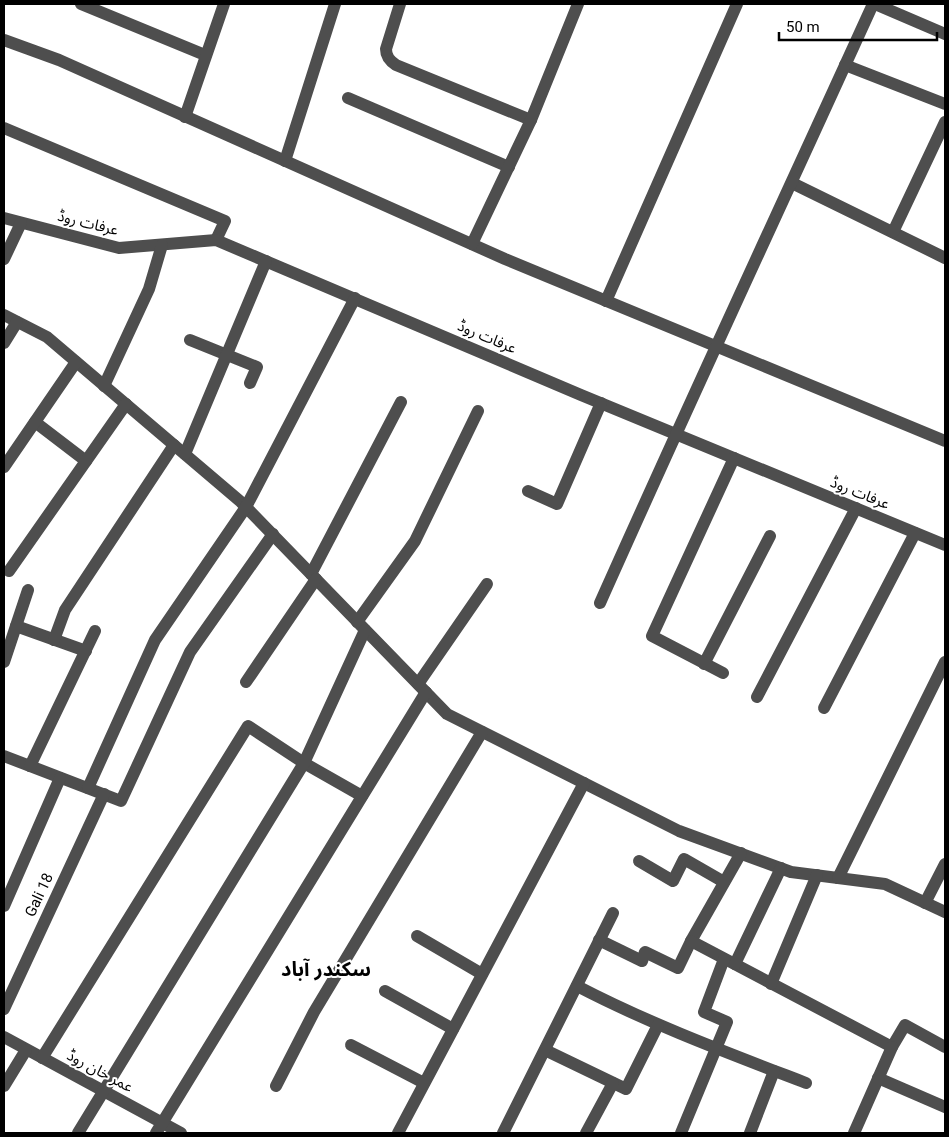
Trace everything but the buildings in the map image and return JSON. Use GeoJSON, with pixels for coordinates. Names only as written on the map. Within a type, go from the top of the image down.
{"type":"FeatureCollection","features":[{"type":"Feature","properties":{"kind":"street"},"geometry":{"type":"LineString","coordinates":[[81,4],[205,55]]}},
{"type":"Feature","properties":{"kind":"street"},"geometry":{"type":"LineString","coordinates":[[185,117],[224,4]]}},
{"type":"Feature","properties":{"kind":"street"},"geometry":{"type":"LineString","coordinates":[[285,161],[335,4]]}},
{"type":"Feature","properties":{"kind":"street"},"geometry":{"type":"LineString","coordinates":[[400,4],[386,49],[386,55],[390,61],[531,120]]}},
{"type":"Feature","properties":{"kind":"street"},"geometry":{"type":"LineString","coordinates":[[472,244],[531,120],[578,4]]}},
{"type":"Feature","properties":{"kind":"street"},"geometry":{"type":"LineString","coordinates":[[606,301],[737,4]]}},
{"type":"Feature","properties":{"kind":"street"},"geometry":{"type":"LineString","coordinates":[[600,603],[675,433],[874,4],[945,34]]}},
{"type":"Feature","properties":{"kind":"street"},"geometry":{"type":"LineString","coordinates":[[4,40],[59,60],[472,244],[945,441]]}},
{"type":"Feature","properties":{"kind":"street"},"geometry":{"type":"LineString","coordinates":[[845,65],[945,104]]}},
{"type":"Feature","properties":{"kind":"street"},"geometry":{"type":"LineString","coordinates":[[348,98],[510,167]]}},
{"type":"Feature","properties":{"kind":"street"},"geometry":{"type":"LineString","coordinates":[[893,232],[945,122]]}},
{"type":"Feature","properties":{"kind":"street"},"geometry":{"type":"LineString","coordinates":[[4,128],[225,221],[216,240]]}},
{"type":"Feature","properties":{"kind":"street"},"geometry":{"type":"LineString","coordinates":[[792,183],[945,258]]}},
{"type":"Feature","properties":{"kind":"street","name":"عرفات روڈ"},"geometry":{"type":"LineString","coordinates":[[4,218],[119,248],[216,240],[601,403],[945,545]]}},
{"type":"Feature","properties":{"kind":"street"},"geometry":{"type":"LineString","coordinates":[[4,258],[21,223]]}},
{"type":"Feature","properties":{"kind":"street"},"geometry":{"type":"LineString","coordinates":[[104,386],[149,290],[162,245]]}},
{"type":"Feature","properties":{"kind":"street"},"geometry":{"type":"LineString","coordinates":[[185,454],[266,261]]}},
{"type":"Feature","properties":{"kind":"street"},"geometry":{"type":"LineString","coordinates":[[88,788],[155,640],[246,507],[355,298]]}},
{"type":"Feature","properties":{"kind":"street"},"geometry":{"type":"LineString","coordinates":[[4,315],[47,337],[246,507],[446,714],[679,831],[792,872],[885,884],[945,912]]}},
{"type":"Feature","properties":{"kind":"street"},"geometry":{"type":"LineString","coordinates":[[4,343],[17,322]]}},
{"type":"Feature","properties":{"kind":"street"},"geometry":{"type":"LineString","coordinates":[[190,340],[257,367],[250,383]]}},
{"type":"Feature","properties":{"kind":"street"},"geometry":{"type":"LineString","coordinates":[[4,467],[76,362]]}},
{"type":"Feature","properties":{"kind":"street"},"geometry":{"type":"LineString","coordinates":[[246,682],[314,577],[401,402]]}},
{"type":"Feature","properties":{"kind":"street"},"geometry":{"type":"LineString","coordinates":[[528,491],[557,504],[601,403]]}},
{"type":"Feature","properties":{"kind":"street"},"geometry":{"type":"LineString","coordinates":[[9,571],[126,404]]}},
{"type":"Feature","properties":{"kind":"street"},"geometry":{"type":"LineString","coordinates":[[78,1133],[304,763],[361,626],[415,541],[478,411]]}},
{"type":"Feature","properties":{"kind":"street"},"geometry":{"type":"LineString","coordinates":[[35,422],[86,461]]}},
{"type":"Feature","properties":{"kind":"street"},"geometry":{"type":"LineString","coordinates":[[54,640],[65,610],[174,445]]}},
{"type":"Feature","properties":{"kind":"street"},"geometry":{"type":"LineString","coordinates":[[723,673],[652,636],[734,458]]}},
{"type":"Feature","properties":{"kind":"street"},"geometry":{"type":"LineString","coordinates":[[757,696],[856,508]]}},
{"type":"Feature","properties":{"kind":"street"},"geometry":{"type":"LineString","coordinates":[[824,708],[915,532]]}},
{"type":"Feature","properties":{"kind":"street"},"geometry":{"type":"LineString","coordinates":[[4,756],[122,801],[190,652],[272,534]]}},
{"type":"Feature","properties":{"kind":"street"},"geometry":{"type":"LineString","coordinates":[[704,664],[770,536]]}},
{"type":"Feature","properties":{"kind":"street"},"geometry":{"type":"LineString","coordinates":[[159,1128],[362,796],[422,688],[487,584]]}},
{"type":"Feature","properties":{"kind":"street"},"geometry":{"type":"LineString","coordinates":[[4,662],[28,590]]}},
{"type":"Feature","properties":{"kind":"street"},"geometry":{"type":"LineString","coordinates":[[16,626],[86,651]]}},
{"type":"Feature","properties":{"kind":"street"},"geometry":{"type":"LineString","coordinates":[[30,766],[95,631]]}},
{"type":"Feature","properties":{"kind":"street"},"geometry":{"type":"LineString","coordinates":[[838,878],[945,662]]}},
{"type":"Feature","properties":{"kind":"street"},"geometry":{"type":"LineString","coordinates":[[42,1058],[248,726],[304,763],[362,796]]}},
{"type":"Feature","properties":{"kind":"street"},"geometry":{"type":"LineString","coordinates":[[276,1086],[314,1012],[482,732]]}},
{"type":"Feature","properties":{"kind":"street"},"geometry":{"type":"LineString","coordinates":[[4,906],[60,778]]}},
{"type":"Feature","properties":{"kind":"street"},"geometry":{"type":"LineString","coordinates":[[398,1133],[584,783]]}},
{"type":"Feature","properties":{"kind":"street","name":"Gali 18"},"geometry":{"type":"LineString","coordinates":[[4,1009],[104,794]]}},
{"type":"Feature","properties":{"kind":"street"},"geometry":{"type":"LineString","coordinates":[[600,940],[642,961],[645,952],[678,968],[691,941],[741,853]]}},
{"type":"Feature","properties":{"kind":"street"},"geometry":{"type":"LineString","coordinates":[[639,861],[673,882],[684,859],[724,882]]}},
{"type":"Feature","properties":{"kind":"street"},"geometry":{"type":"LineString","coordinates":[[925,903],[945,864]]}},
{"type":"Feature","properties":{"kind":"street"},"geometry":{"type":"LineString","coordinates":[[681,1133],[718,1048],[727,1022],[704,1012],[781,868]]}},
{"type":"Feature","properties":{"kind":"street"},"geometry":{"type":"LineString","coordinates":[[771,984],[817,875]]}},
{"type":"Feature","properties":{"kind":"street"},"geometry":{"type":"LineString","coordinates":[[503,1133],[613,913]]}},
{"type":"Feature","properties":{"kind":"street"},"geometry":{"type":"LineString","coordinates":[[417,936],[482,974]]}},
{"type":"Feature","properties":{"kind":"street"},"geometry":{"type":"LineString","coordinates":[[691,941],[892,1047]]}},
{"type":"Feature","properties":{"kind":"street"},"geometry":{"type":"LineString","coordinates":[[576,986],[622,1010],[806,1083]]}},
{"type":"Feature","properties":{"kind":"street"},"geometry":{"type":"LineString","coordinates":[[385,991],[453,1029]]}},
{"type":"Feature","properties":{"kind":"street"},"geometry":{"type":"LineString","coordinates":[[545,1050],[626,1089],[658,1025]]}},
{"type":"Feature","properties":{"kind":"street"},"geometry":{"type":"LineString","coordinates":[[854,1133],[892,1047],[905,1026],[945,1047]]}},
{"type":"Feature","properties":{"kind":"street","name":"عمر خان روڈ"},"geometry":{"type":"LineString","coordinates":[[4,1038],[104,1091],[159,1128],[181,1133]]}},
{"type":"Feature","properties":{"kind":"street"},"geometry":{"type":"LineString","coordinates":[[351,1045],[424,1083]]}},
{"type":"Feature","properties":{"kind":"street"},"geometry":{"type":"LineString","coordinates":[[4,1086],[26,1050]]}},
{"type":"Feature","properties":{"kind":"street"},"geometry":{"type":"LineString","coordinates":[[750,1133],[774,1071]]}},
{"type":"Feature","properties":{"kind":"street"},"geometry":{"type":"LineString","coordinates":[[878,1078],[945,1108]]}},
{"type":"Feature","properties":{"kind":"street"},"geometry":{"type":"LineString","coordinates":[[586,1133],[613,1083]]}},
{"type":"Feature","properties":{"kind":"district","name":"سکندر آباد"},"geometry":{"type":"Point","coordinates":[326,969]}}]}
